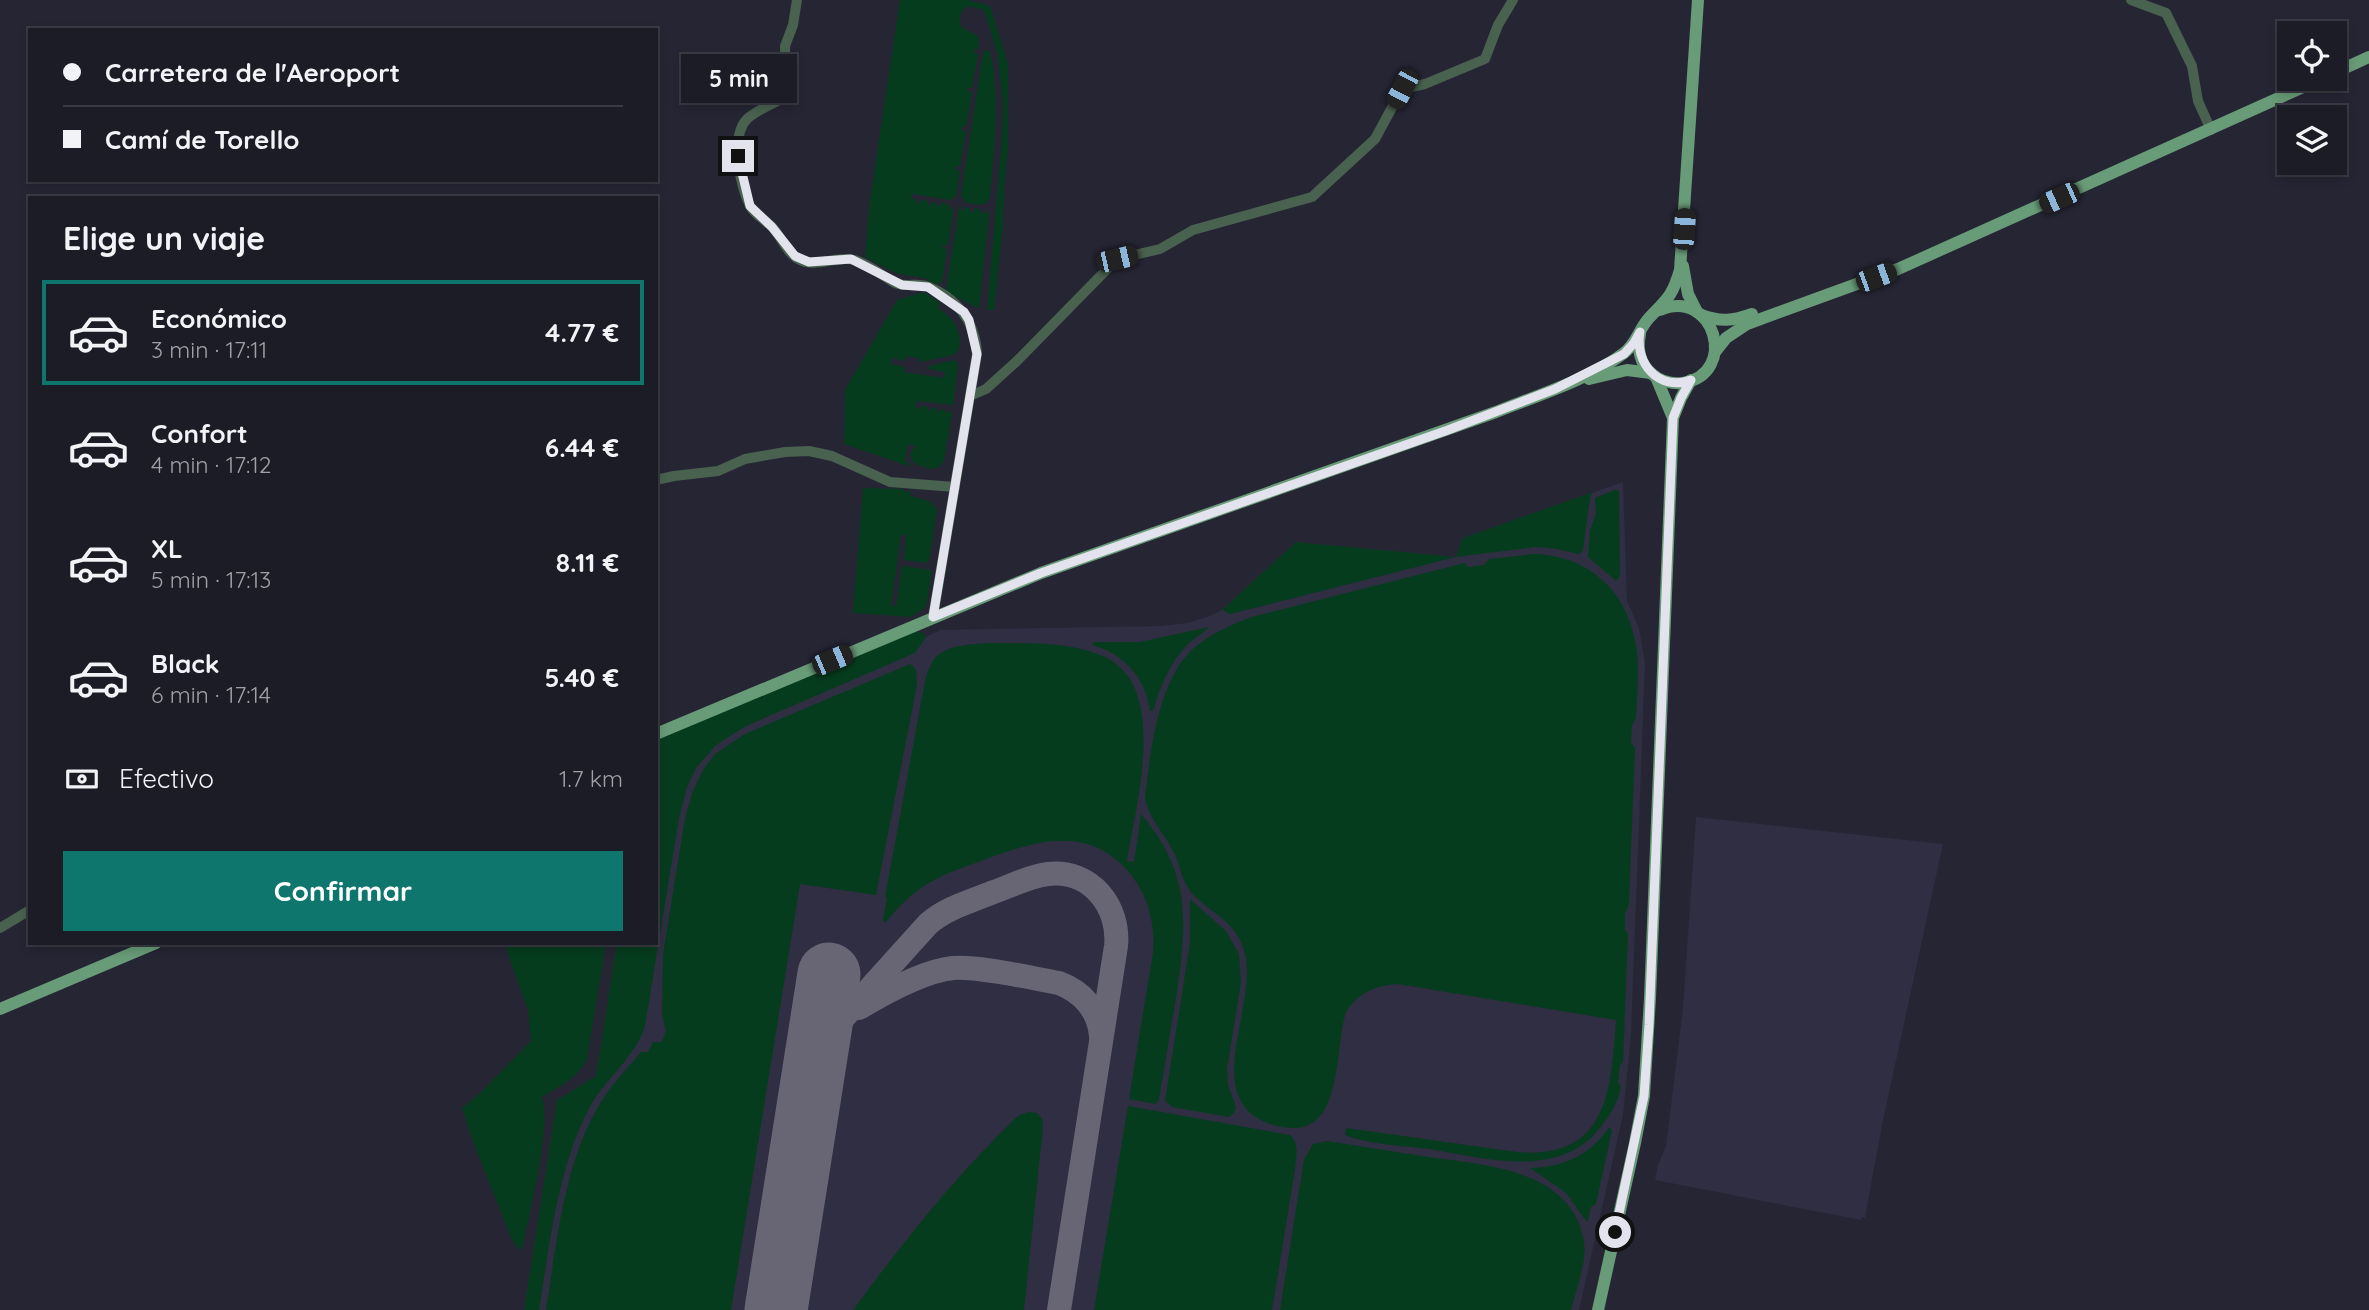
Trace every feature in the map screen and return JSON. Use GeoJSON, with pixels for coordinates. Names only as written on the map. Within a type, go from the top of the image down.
{"type":"FeatureCollection","features":[{"type":"Feature","properties":{"kind":"main road"},"geometry":{"type":"LineString","coordinates":[[1657,312],[1668,301],[1675,286],[1682,255],[1698,0]]}},
{"type":"Feature","properties":{"kind":"main road"},"geometry":{"type":"LineString","coordinates":[[2347,67],[2369,57]]}},
{"type":"Feature","properties":{"kind":"main road"},"geometry":{"type":"LineString","coordinates":[[658,733],[1041,573],[1448,430],[1555,389],[1617,372],[1639,371],[1676,383],[1691,380],[1705,372],[1726,338],[1747,324],[1898,269],[2295,91]]}},
{"type":"Feature","properties":{"kind":"main road"},"geometry":{"type":"LineString","coordinates":[[1682,255],[1688,294],[1713,332],[1715,352]]}},
{"type":"Feature","properties":{"kind":"main road"},"geometry":{"type":"LineString","coordinates":[[1555,389],[1624,354],[1650,317],[1665,308],[1682,307],[1720,320],[1732,321],[1895,263],[1924,256]]}},
{"type":"Feature","properties":{"kind":"main road"},"geometry":{"type":"LineString","coordinates":[[1640,332],[1641,359],[1654,375],[1673,418]]}},
{"type":"Feature","properties":{"kind":"main road"},"geometry":{"type":"LineString","coordinates":[[1598,1310],[1644,1096],[1673,418],[1691,380]]}},
{"type":"Feature","properties":{"kind":"main road"},"geometry":{"type":"LineString","coordinates":[[0,1009],[151,945]]}},
{"type":"Feature","properties":{"kind":"street"},"geometry":{"type":"LineString","coordinates":[[797,0],[793,25],[785,46],[784,98],[758,111],[740,128],[738,156],[750,206],[801,261],[851,259],[902,285],[926,285],[959,307],[969,320],[976,348],[933,617]]}},
{"type":"Feature","properties":{"kind":"street"},"geometry":{"type":"LineString","coordinates":[[970,396],[986,388],[1017,361],[1117,259],[1160,249],[1192,230],[1312,197],[1375,139],[1402,89],[1425,84],[1485,59],[1498,24],[1513,0]]}},
{"type":"Feature","properties":{"kind":"street"},"geometry":{"type":"LineString","coordinates":[[2132,0],[2166,13],[2192,66],[2198,101],[2211,130]]}},
{"type":"Feature","properties":{"kind":"street"},"geometry":{"type":"LineString","coordinates":[[658,480],[718,471],[745,458],[785,452],[808,452],[832,456],[890,482],[955,487]]}},
{"type":"Feature","properties":{"kind":"street"},"geometry":{"type":"LineString","coordinates":[[0,928],[28,911]]}},
{"type":"Feature","properties":{"kind":"shaded area"},"geometry":{"type":"Polygon","coordinates":[[[1623,482],[1627,601],[1639,628],[1645,663],[1631,1036],[1623,1115],[1579,1310],[524,1310],[557,1100],[596,1076],[617,945],[658,945],[658,743],[909,637],[926,637],[940,630],[1161,626],[1187,623],[1222,610],[1296,542],[1456,557],[1463,538],[1623,482]]]}},
{"type":"Feature","properties":{"kind":"shaded area"},"geometry":{"type":"Polygon","coordinates":[[[1696,817],[1943,844],[1882,1125],[1865,1218],[1862,1217],[1861,1220],[1655,1180],[1666,1146],[1683,1008],[1696,817]]]}},
{"type":"Feature","properties":{"kind":"green space"},"geometry":{"type":"Polygon","coordinates":[[[900,0],[967,0],[990,6],[1008,64],[1008,148],[994,310],[987,310],[1003,103],[997,52],[984,10],[969,6],[960,17],[961,27],[978,36],[979,48],[974,52],[978,54],[972,88],[968,88],[968,91],[972,92],[966,127],[962,127],[962,131],[966,131],[960,166],[955,169],[960,171],[956,196],[951,200],[912,194],[911,198],[917,200],[917,204],[920,200],[928,201],[928,206],[931,202],[937,203],[937,207],[940,203],[950,205],[949,209],[954,206],[948,245],[943,245],[943,248],[947,249],[942,283],[937,283],[937,286],[925,278],[898,274],[865,257],[870,200],[900,0]]]}},
{"type":"Feature","properties":{"kind":"green space"},"geometry":{"type":"Polygon","coordinates":[[[990,51],[993,69],[996,124],[990,198],[979,204],[965,202],[961,196],[983,53],[990,51]]]}},
{"type":"Feature","properties":{"kind":"green space"},"geometry":{"type":"Polygon","coordinates":[[[961,206],[961,210],[965,207],[971,208],[970,212],[974,212],[974,208],[982,210],[981,213],[985,214],[986,210],[989,213],[979,309],[946,291],[961,206]]]}},
{"type":"Feature","properties":{"kind":"green space"},"geometry":{"type":"Polygon","coordinates":[[[924,292],[940,303],[937,307],[956,325],[959,350],[953,355],[920,362],[920,359],[906,356],[905,361],[892,358],[891,364],[905,367],[904,372],[944,378],[945,372],[928,369],[929,366],[954,360],[958,364],[953,405],[916,401],[916,408],[928,407],[931,411],[931,408],[936,408],[936,412],[939,409],[952,414],[944,461],[933,469],[924,468],[912,461],[910,454],[915,446],[908,444],[905,460],[911,467],[844,444],[845,390],[897,300],[924,292]]]}},
{"type":"Feature","properties":{"kind":"green space"},"geometry":{"type":"Polygon","coordinates":[[[863,488],[904,489],[907,493],[908,489],[910,496],[929,501],[937,509],[929,561],[925,563],[904,560],[906,535],[901,535],[891,606],[896,606],[902,566],[932,570],[926,607],[911,617],[853,613],[863,488]]]}},
{"type":"Feature","properties":{"kind":"green space"},"geometry":{"type":"Polygon","coordinates":[[[1617,489],[1620,576],[1616,581],[1588,557],[1590,530],[1596,514],[1595,498],[1617,489]]]}},
{"type":"Feature","properties":{"kind":"green space"},"geometry":{"type":"Polygon","coordinates":[[[1593,492],[1590,497],[1583,551],[1579,554],[1536,547],[1456,557],[1463,538],[1593,492]]]}},
{"type":"Feature","properties":{"kind":"green space"},"geometry":{"type":"Polygon","coordinates":[[[1296,542],[1456,557],[1230,614],[1222,610],[1296,542]]]}},
{"type":"Feature","properties":{"kind":"green space"},"geometry":{"type":"Polygon","coordinates":[[[1534,554],[1555,556],[1574,562],[1605,582],[1626,612],[1637,652],[1636,718],[1632,725],[1631,743],[1635,748],[1629,904],[1625,914],[1625,930],[1628,933],[1623,1062],[1620,1065],[1618,1083],[1621,1086],[1616,1104],[1599,1129],[1582,1145],[1563,1155],[1542,1160],[1496,1160],[1374,1143],[1345,1135],[1346,1128],[1517,1152],[1547,1151],[1570,1145],[1587,1132],[1599,1115],[1611,1071],[1616,1020],[1398,984],[1368,991],[1346,1012],[1334,1082],[1321,1115],[1310,1124],[1294,1128],[1263,1121],[1254,1116],[1241,1101],[1235,1081],[1235,1059],[1246,987],[1247,964],[1242,944],[1232,928],[1188,888],[1174,853],[1150,812],[1145,797],[1153,738],[1172,679],[1182,662],[1200,643],[1251,617],[1465,563],[1468,567],[1484,565],[1489,559],[1534,554]]]}},
{"type":"Feature","properties":{"kind":"green space"},"geometry":{"type":"Polygon","coordinates":[[[1209,627],[1187,645],[1170,667],[1153,711],[1150,711],[1144,688],[1132,669],[1114,654],[1092,645],[1093,642],[1140,642],[1209,627]]]}},
{"type":"Feature","properties":{"kind":"green space"},"geometry":{"type":"Polygon","coordinates":[[[915,631],[926,637],[915,653],[746,726],[716,745],[696,768],[687,787],[679,818],[645,1026],[634,1049],[588,1110],[577,1134],[556,1208],[539,1310],[524,1310],[557,1100],[596,1076],[617,945],[658,945],[658,739],[915,631]]]}},
{"type":"Feature","properties":{"kind":"green space"},"geometry":{"type":"Polygon","coordinates":[[[989,643],[1048,644],[1092,652],[1105,657],[1125,672],[1137,694],[1143,721],[1143,750],[1141,781],[1127,861],[1134,862],[1141,814],[1170,858],[1182,901],[1182,946],[1176,998],[1156,1104],[1129,1099],[1153,952],[1153,931],[1143,893],[1117,860],[1100,849],[1065,841],[1047,842],[1008,851],[932,881],[910,897],[886,922],[883,921],[885,897],[926,676],[934,659],[943,652],[962,646],[989,643]]]}},
{"type":"Feature","properties":{"kind":"green space"},"geometry":{"type":"Polygon","coordinates":[[[910,664],[916,669],[917,685],[876,895],[800,884],[731,1310],[546,1310],[563,1206],[586,1130],[612,1086],[641,1052],[648,1052],[653,1042],[662,1042],[666,1031],[662,1014],[663,954],[685,818],[703,770],[715,754],[745,734],[910,664]]]}},
{"type":"Feature","properties":{"kind":"green space"},"geometry":{"type":"Polygon","coordinates":[[[1190,899],[1226,931],[1239,954],[1241,982],[1227,1069],[1228,1085],[1236,1107],[1229,1117],[1172,1107],[1165,1101],[1190,943],[1190,899]]]}},
{"type":"Feature","properties":{"kind":"green space"},"geometry":{"type":"Polygon","coordinates":[[[505,945],[606,945],[587,1058],[574,1076],[542,1097],[542,1148],[520,1250],[512,1240],[462,1108],[531,1041],[528,1010],[505,945]]]}},
{"type":"Feature","properties":{"kind":"green space"},"geometry":{"type":"Polygon","coordinates":[[[1128,1106],[1290,1135],[1293,1139],[1297,1150],[1295,1169],[1272,1310],[1094,1310],[1128,1106]]]}},
{"type":"Feature","properties":{"kind":"green space"},"geometry":{"type":"Polygon","coordinates":[[[1028,1112],[1037,1113],[1042,1119],[1043,1127],[1024,1310],[853,1310],[952,1185],[995,1138],[1018,1116],[1028,1112]]]}},
{"type":"Feature","properties":{"kind":"green space"},"geometry":{"type":"Polygon","coordinates":[[[1609,1127],[1612,1130],[1596,1204],[1591,1207],[1586,1221],[1566,1193],[1530,1168],[1554,1165],[1575,1158],[1593,1146],[1609,1127]]]}},
{"type":"Feature","properties":{"kind":"green space"},"geometry":{"type":"Polygon","coordinates":[[[1327,1141],[1500,1168],[1545,1185],[1563,1199],[1576,1218],[1584,1242],[1583,1267],[1571,1310],[1280,1310],[1304,1160],[1313,1144],[1327,1141]]]}},
{"type":"Feature","properties":{"kind":"taxiway"},"geometry":{"type":"LineString","coordinates":[[815,1063],[822,1046],[836,1026],[928,924],[942,914],[1019,882],[1048,874],[1077,878],[1100,894],[1113,918],[1116,946],[1059,1310]]}},
{"type":"Feature","properties":{"kind":"taxiway"},"geometry":{"type":"LineString","coordinates":[[859,1008],[930,973],[953,968],[977,969],[1059,983],[1068,987],[1088,1003],[1097,1018],[1101,1036]]}},
{"type":"Feature","properties":{"kind":"runway"},"geometry":{"type":"LineString","coordinates":[[776,1310],[829,974]]}},
{"type":"Feature","properties":{"kind":"route"},"geometry":{"type":"LineString","coordinates":[[738,156],[741,178],[752,210],[772,227],[798,259],[809,262],[851,259],[896,283],[908,286],[926,285],[954,303],[969,320],[977,354],[933,617],[1041,573],[1448,430],[1555,389],[1624,354],[1640,332],[1641,359],[1651,373],[1666,382],[1691,380],[1673,418],[1644,1096],[1615,1232]]}}]}
